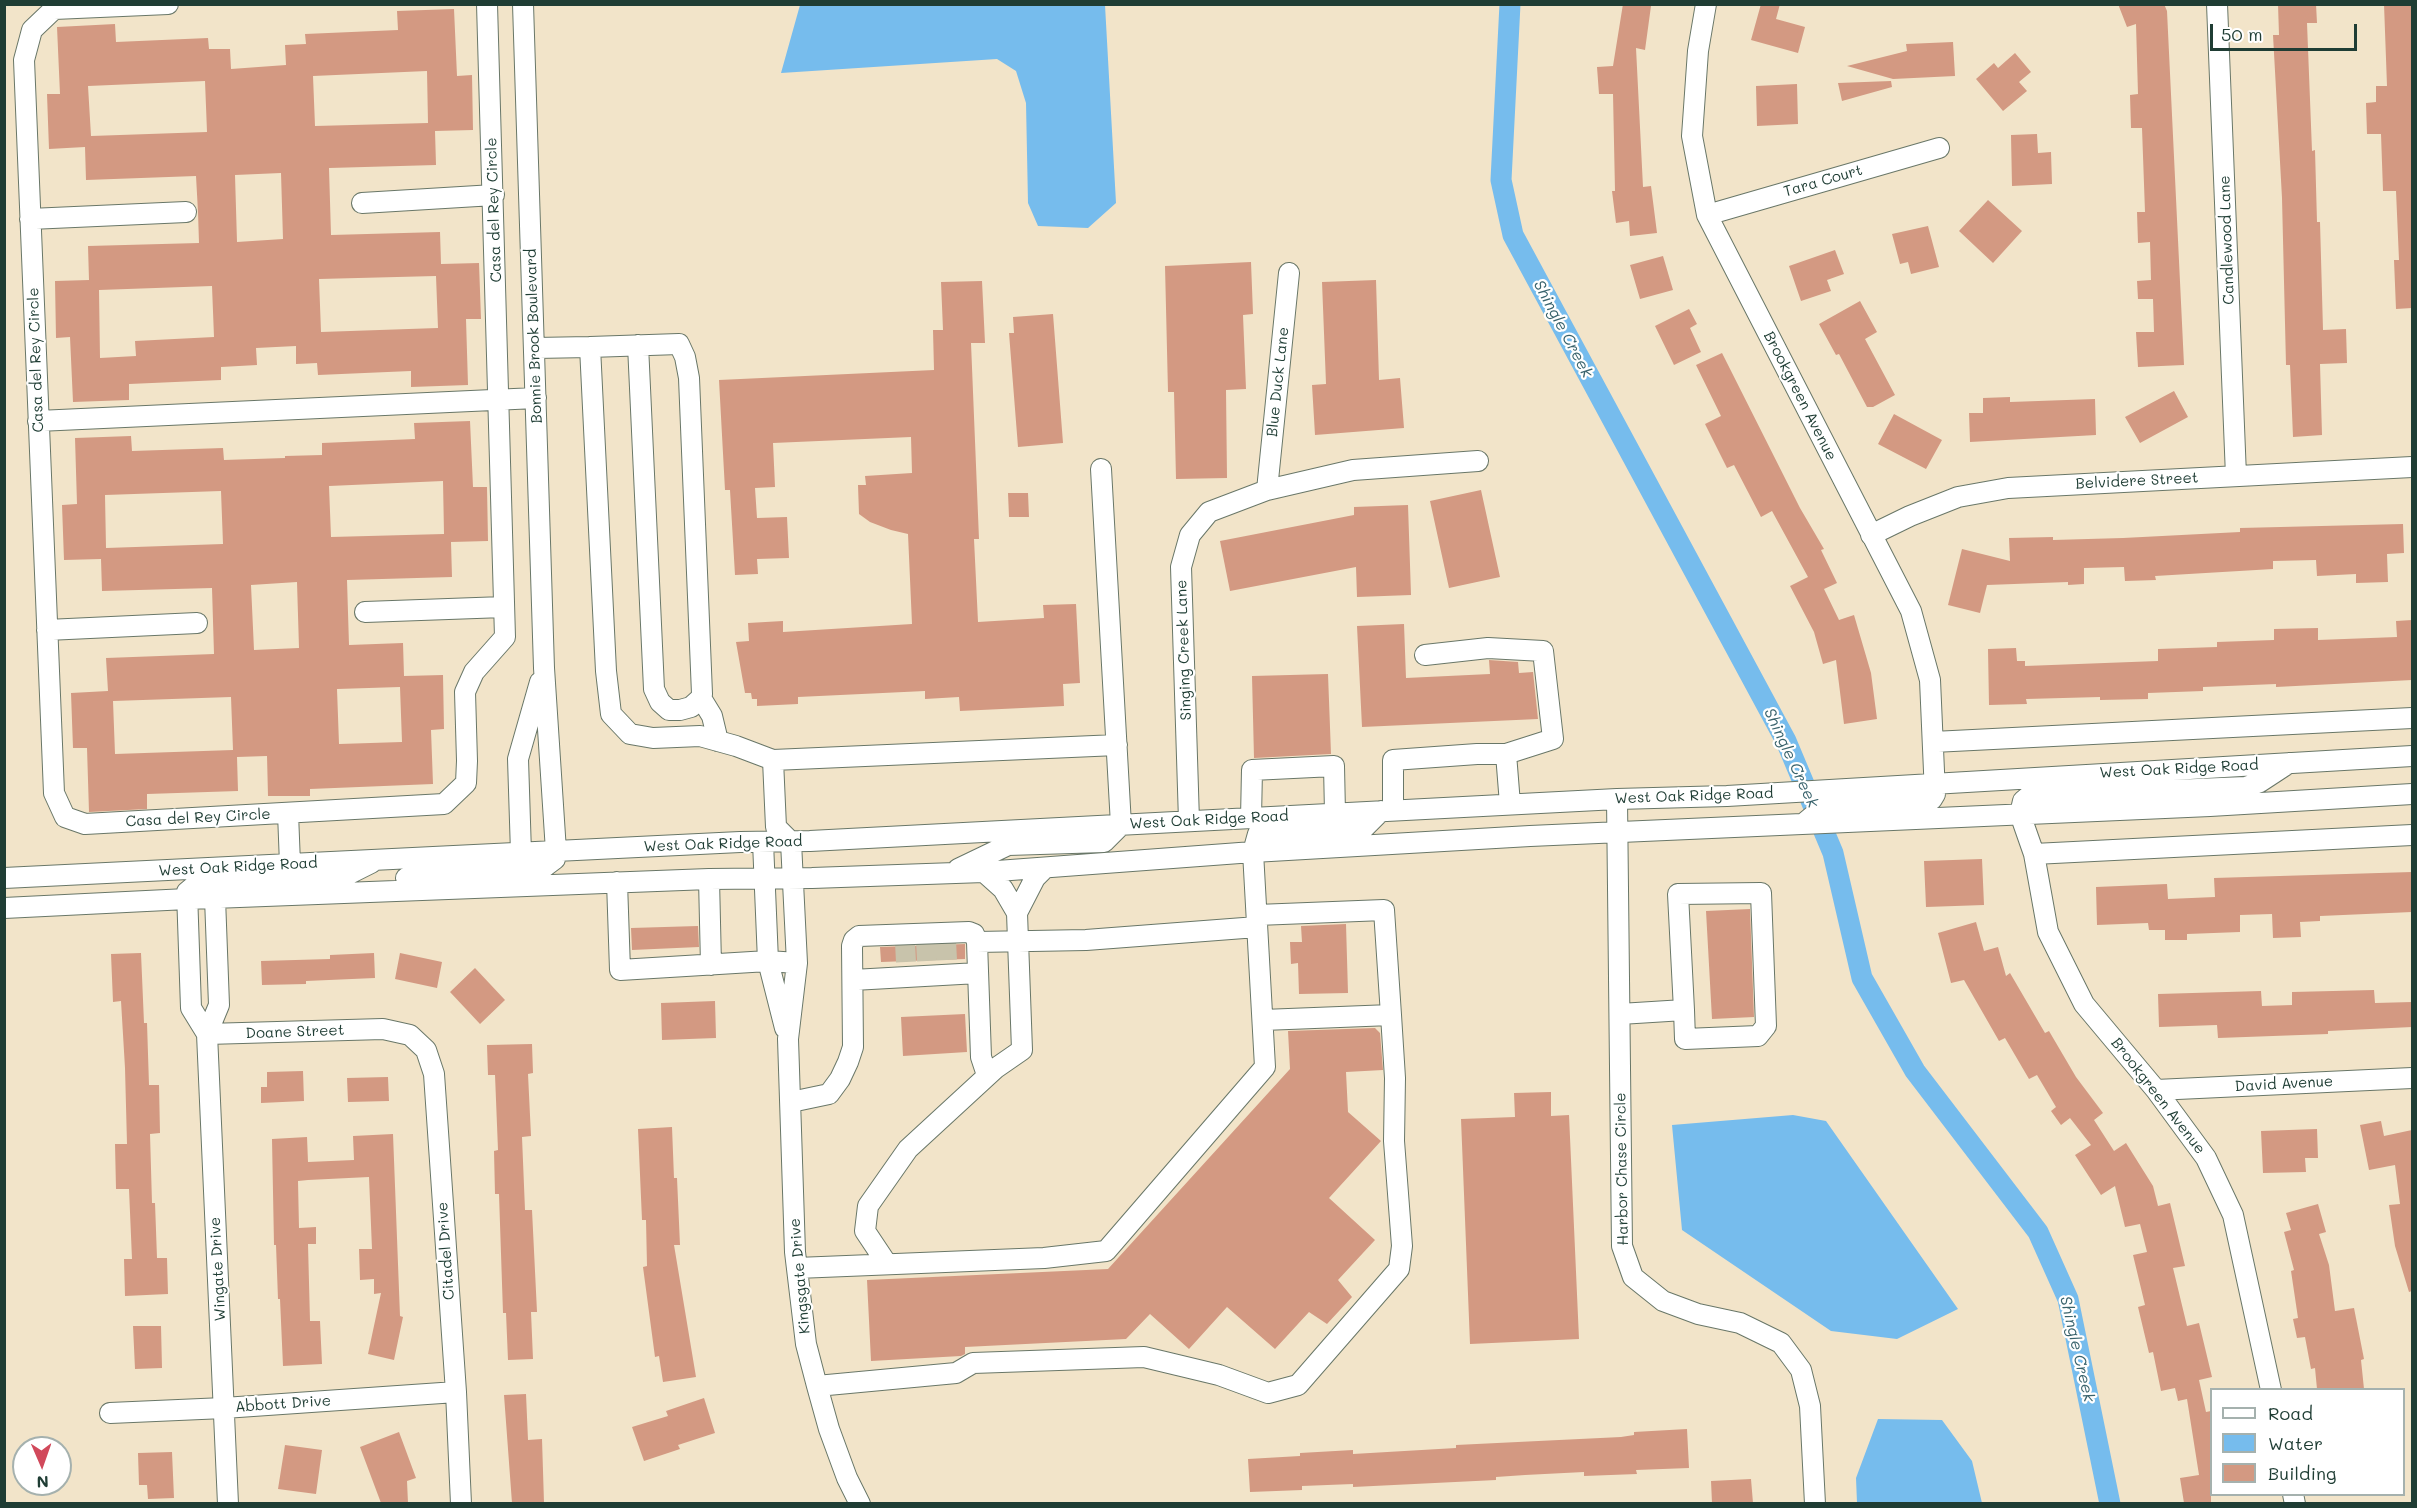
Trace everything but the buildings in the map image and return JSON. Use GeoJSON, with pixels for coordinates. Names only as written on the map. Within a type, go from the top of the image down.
{"type":"FeatureCollection","features":[{"type":"Feature","properties":{"kind":"street","name":"Casa del Rey Circle"},"geometry":{"type":"LineString","coordinates":[[168,4],[54,9],[32,30],[24,60],[54,792],[65,817],[85,824],[444,804],[466,783],[465,692],[474,672],[505,637],[487,4]]}},
{"type":"Feature","properties":{"kind":"street","name":"Bonnie Brook Boulevard"},"geometry":{"type":"LineString","coordinates":[[523,4],[544,668],[556,851]]}},
{"type":"Feature","properties":{"kind":"street","name":"Brookgreen Avenue"},"geometry":{"type":"LineString","coordinates":[[1706,4],[1698,51],[1692,136],[1707,215],[1911,610],[1930,680],[1935,782]]}},
{"type":"Feature","properties":{"kind":"street","name":"Candlewood Lane"},"geometry":{"type":"LineString","coordinates":[[2217,4],[2236,476]]}},
{"type":"Feature","properties":{"kind":"street","name":"Tara Court"},"geometry":{"type":"LineString","coordinates":[[1707,215],[1939,148]]}},
{"type":"Feature","properties":{"kind":"street"},"geometry":{"type":"LineString","coordinates":[[362,203],[494,195]]}},
{"type":"Feature","properties":{"kind":"street"},"geometry":{"type":"LineString","coordinates":[[30,219],[186,212]]}},
{"type":"Feature","properties":{"kind":"street","name":"Blue Duck Lane"},"geometry":{"type":"LineString","coordinates":[[1267,490],[1289,273]]}},
{"type":"Feature","properties":{"kind":"street"},"geometry":{"type":"LineString","coordinates":[[535,348],[679,344],[685,357],[689,378],[701,698],[712,716],[718,741]]}},
{"type":"Feature","properties":{"kind":"street"},"geometry":{"type":"LineString","coordinates":[[638,345],[654,689],[660,702],[669,710],[691,707],[701,698]]}},
{"type":"Feature","properties":{"kind":"street"},"geometry":{"type":"LineString","coordinates":[[590,347],[606,671],[612,714],[630,734],[652,738],[700,736],[773,760],[1117,745]]}},
{"type":"Feature","properties":{"kind":"street"},"geometry":{"type":"LineString","coordinates":[[38,421],[536,398]]}},
{"type":"Feature","properties":{"kind":"street","name":"Singing Creek Lane"},"geometry":{"type":"LineString","coordinates":[[1189,821],[1181,567],[1190,535],[1209,512],[1267,490],[1353,470],[1479,461]]}},
{"type":"Feature","properties":{"kind":"street","name":"Belvidere Street"},"geometry":{"type":"LineString","coordinates":[[1871,535],[1910,516],[1958,497],[2008,488],[2412,467]]}},
{"type":"Feature","properties":{"kind":"street"},"geometry":{"type":"LineString","coordinates":[[950,873],[1008,845],[1104,842],[1121,825],[1101,469]]}},
{"type":"Feature","properties":{"kind":"street"},"geometry":{"type":"LineString","coordinates":[[365,612],[504,607]]}},
{"type":"Feature","properties":{"kind":"street"},"geometry":{"type":"LineString","coordinates":[[47,630],[197,623]]}},
{"type":"Feature","properties":{"kind":"street"},"geometry":{"type":"LineString","coordinates":[[797,1268],[1044,1258],[1106,1251],[1265,1067],[1253,852],[1258,834],[1362,830],[1387,811],[1393,760],[1506,754],[1553,739],[1543,651],[1488,648],[1425,655]]}},
{"type":"Feature","properties":{"kind":"street","name":"Bonnie Brook Boulevard"},"geometry":{"type":"LineString","coordinates":[[521,853],[518,759],[544,668]]}},
{"type":"Feature","properties":{"kind":"street"},"geometry":{"type":"LineString","coordinates":[[1933,742],[2412,718]]}},
{"type":"Feature","properties":{"kind":"street"},"geometry":{"type":"LineString","coordinates":[[1506,754],[1510,804]]}},
{"type":"Feature","properties":{"kind":"street","name":"West Oak Ridge Road"},"geometry":{"type":"LineString","coordinates":[[4,878],[521,853],[770,835],[791,842],[1510,804],[1752,794],[2412,756]]}},
{"type":"Feature","properties":{"kind":"street","name":"Kingsgate Drive"},"geometry":{"type":"LineString","coordinates":[[773,760],[770,835],[765,878],[768,962],[788,1040]]}},
{"type":"Feature","properties":{"kind":"street"},"geometry":{"type":"LineString","coordinates":[[2020,814],[2023,801],[2029,796],[2246,787],[2260,782],[2290,763]]}},
{"type":"Feature","properties":{"kind":"street"},"geometry":{"type":"LineString","coordinates":[[1251,818],[1252,770],[1334,766],[1335,813]]}},
{"type":"Feature","properties":{"kind":"street"},"geometry":{"type":"LineString","coordinates":[[1803,824],[1827,807],[1932,799],[1935,795],[1935,782]]}},
{"type":"Feature","properties":{"kind":"street","name":"West Oak Ridge Road"},"geometry":{"type":"LineString","coordinates":[[4,908],[617,882],[984,872],[1253,852],[1618,832],[2412,794]]}},
{"type":"Feature","properties":{"kind":"street","name":"Harbor Chase Circle"},"geometry":{"type":"LineString","coordinates":[[1617,799],[1622,1246],[1633,1277],[1663,1301],[1698,1314],[1740,1323],[1781,1343],[1801,1370],[1810,1406],[1815,1503]]}},
{"type":"Feature","properties":{"kind":"street"},"geometry":{"type":"LineString","coordinates":[[288,813],[290,864]]}},
{"type":"Feature","properties":{"kind":"street","name":"Brookgreen Avenue"},"geometry":{"type":"LineString","coordinates":[[2020,814],[2034,854],[2048,932],[2084,1004],[2156,1090],[2206,1158],[2233,1215],[2271,1388]]}},
{"type":"Feature","properties":{"kind":"street"},"geometry":{"type":"LineString","coordinates":[[2034,854],[2412,835]]}},
{"type":"Feature","properties":{"kind":"street","name":"Kingsgate Drive"},"geometry":{"type":"LineString","coordinates":[[791,842],[797,963],[788,1040],[797,1268],[806,1344],[817,1386],[847,1478],[860,1503]]}},
{"type":"Feature","properties":{"kind":"street"},"geometry":{"type":"LineString","coordinates":[[376,892],[408,877],[543,868],[555,859],[556,851]]}},
{"type":"Feature","properties":{"kind":"street"},"geometry":{"type":"LineString","coordinates":[[187,899],[187,892],[201,885],[339,879],[378,860]]}},
{"type":"Feature","properties":{"kind":"street"},"geometry":{"type":"LineString","coordinates":[[1017,913],[1035,878],[1045,868]]}},
{"type":"Feature","properties":{"kind":"street"},"geometry":{"type":"LineString","coordinates":[[887,1264],[865,1231],[868,1206],[908,1149],[987,1076],[1022,1050],[1017,913],[1003,889],[984,872]]}},
{"type":"Feature","properties":{"kind":"street"},"geometry":{"type":"LineString","coordinates":[[709,879],[711,965]]}},
{"type":"Feature","properties":{"kind":"street"},"geometry":{"type":"LineString","coordinates":[[617,882],[620,970],[768,962],[797,963]]}},
{"type":"Feature","properties":{"kind":"street"},"geometry":{"type":"LineString","coordinates":[[1761,893],[1766,1026],[1758,1036],[1685,1039],[1684,1010],[1678,894],[1761,893]]}},
{"type":"Feature","properties":{"kind":"street","name":"Wingate Drive"},"geometry":{"type":"LineString","coordinates":[[215,898],[219,1005],[207,1034],[228,1503]]}},
{"type":"Feature","properties":{"kind":"street","name":"Wingate Drive"},"geometry":{"type":"LineString","coordinates":[[187,899],[191,1008],[207,1034]]}},
{"type":"Feature","properties":{"kind":"street"},"geometry":{"type":"LineString","coordinates":[[817,1386],[956,1373],[973,1363],[1144,1357],[1219,1376],[1268,1393],[1298,1385],[1399,1269],[1402,1246],[1394,1141],[1395,1078],[1383,910],[1086,940],[977,942]]}},
{"type":"Feature","properties":{"kind":"street"},"geometry":{"type":"LineString","coordinates":[[791,1101],[829,1094],[840,1079],[853,1047],[854,940],[859,936],[906,954],[946,952],[969,932],[974,934],[977,942],[981,1057],[987,1076]]}},
{"type":"Feature","properties":{"kind":"street"},"geometry":{"type":"LineString","coordinates":[[853,980],[906,954],[946,952],[978,973]]}},
{"type":"Feature","properties":{"kind":"street"},"geometry":{"type":"LineString","coordinates":[[1620,1014],[1684,1010]]}},
{"type":"Feature","properties":{"kind":"street"},"geometry":{"type":"LineString","coordinates":[[1263,1020],[1391,1015]]}},
{"type":"Feature","properties":{"kind":"street","name":"Doane Street"},"geometry":{"type":"LineString","coordinates":[[207,1034],[383,1029]]}},
{"type":"Feature","properties":{"kind":"street","name":"Citadel Drive"},"geometry":{"type":"LineString","coordinates":[[383,1029],[410,1035],[426,1050],[434,1074],[456,1392],[461,1503]]}},
{"type":"Feature","properties":{"kind":"street","name":"David Avenue"},"geometry":{"type":"LineString","coordinates":[[2156,1090],[2412,1078]]}},
{"type":"Feature","properties":{"kind":"street","name":"Abbott Drive"},"geometry":{"type":"LineString","coordinates":[[110,1413],[224,1408],[456,1392]]}},
{"type":"Feature","properties":{"kind":"water"},"geometry":{"type":"Polygon","coordinates":[[[800,5],[1105,5],[1116,203],[1088,228],[1038,226],[1028,203],[1026,103],[1016,71],[997,59],[781,73],[800,5]]]}},
{"type":"Feature","properties":{"kind":"water"},"geometry":{"type":"Polygon","coordinates":[[[1793,1115],[1826,1121],[1958,1309],[1897,1339],[1831,1331],[1682,1230],[1672,1125],[1793,1115]]]}},
{"type":"Feature","properties":{"kind":"water"},"geometry":{"type":"Polygon","coordinates":[[[1878,1419],[1942,1420],[1972,1461],[1982,1503],[1857,1503],[1856,1478],[1878,1419]]]}},
{"type":"Feature","properties":{"kind":"waterway","name":"Shingle Creek"},"geometry":{"type":"LineString","coordinates":[[1510,4],[1501,180],[1513,235],[1786,741],[1833,853],[1862,978],[1915,1071],[2038,1232],[2068,1299],[2110,1504]]}},
{"type":"Feature","properties":{"kind":"tunnel"},"geometry":{"type":"LineString","coordinates":[[926,941],[927,961]]}},
{"type":"Feature","properties":{"kind":"tunnel"},"geometry":{"type":"LineString","coordinates":[[946,941],[947,960]]}},
{"type":"Feature","properties":{"kind":"tunnel"},"geometry":{"type":"LineString","coordinates":[[905,942],[906,962]]}}]}
